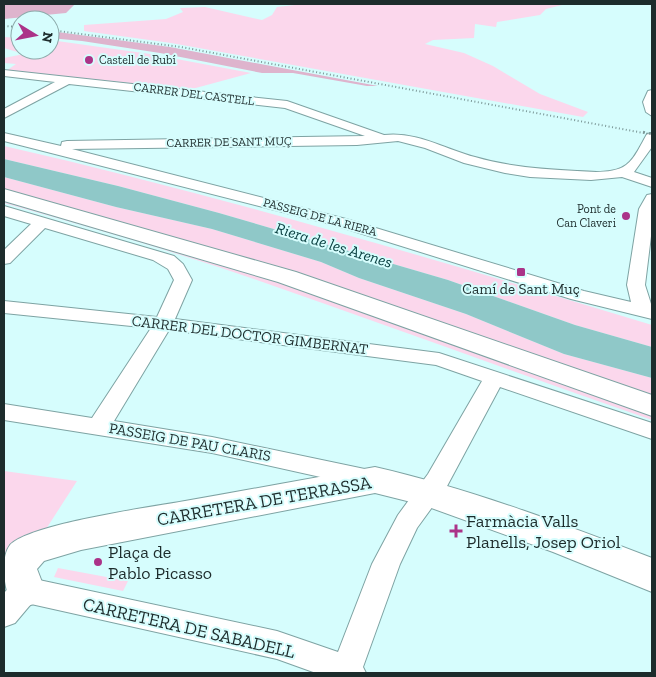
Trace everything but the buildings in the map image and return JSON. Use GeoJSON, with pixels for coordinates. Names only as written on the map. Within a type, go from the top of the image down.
{"type":"FeatureCollection","features":[{"type":"Feature","properties":{"kind":"main road"},"geometry":{"type":"LineString","coordinates":[[4,199],[287,277],[652,406]]}},
{"type":"Feature","properties":{"kind":"main road","name":"CARRETERA DE TERRASSA"},"geometry":{"type":"LineString","coordinates":[[11,597],[22,557],[32,549],[81,535],[375,480],[428,494],[566,541],[652,575]]}},
{"type":"Feature","properties":{"kind":"street","name":"CARRER DEL CASTELL"},"geometry":{"type":"LineString","coordinates":[[4,73],[287,105],[380,137]]}},
{"type":"Feature","properties":{"kind":"street"},"geometry":{"type":"LineString","coordinates":[[4,114],[67,80]]}},
{"type":"Feature","properties":{"kind":"street"},"geometry":{"type":"LineString","coordinates":[[652,93],[648,102],[652,112]]}},
{"type":"Feature","properties":{"kind":"street"},"geometry":{"type":"LineString","coordinates":[[4,101],[24,103]]}},
{"type":"Feature","properties":{"kind":"street"},"geometry":{"type":"LineString","coordinates":[[380,137],[410,139],[468,160],[530,173],[591,176],[623,173],[652,183]]}},
{"type":"Feature","properties":{"kind":"street","name":"CARRER DE SANT MUÇ"},"geometry":{"type":"LineString","coordinates":[[75,149],[356,141],[380,137]]}},
{"type":"Feature","properties":{"kind":"street"},"geometry":{"type":"LineString","coordinates":[[623,173],[633,167],[652,137]]}},
{"type":"Feature","properties":{"kind":"street","name":"PASSEIG DE LA RIERA"},"geometry":{"type":"LineString","coordinates":[[4,138],[75,149],[340,222],[615,305],[643,311]]}},
{"type":"Feature","properties":{"kind":"street"},"geometry":{"type":"LineString","coordinates":[[643,311],[636,285],[647,209],[652,198]]}},
{"type":"Feature","properties":{"kind":"street"},"geometry":{"type":"LineString","coordinates":[[4,199],[42,222],[159,256],[170,260],[179,270],[183,280],[163,324],[99,426]]}},
{"type":"Feature","properties":{"kind":"street"},"geometry":{"type":"LineString","coordinates":[[4,259],[42,222]]}},
{"type":"Feature","properties":{"kind":"street"},"geometry":{"type":"LineString","coordinates":[[615,305],[628,297],[636,285]]}},
{"type":"Feature","properties":{"kind":"street","name":"CARRER DEL DOCTOR GIMBERNAT"},"geometry":{"type":"LineString","coordinates":[[4,307],[163,324],[439,359],[494,378]]}},
{"type":"Feature","properties":{"kind":"street"},"geometry":{"type":"LineString","coordinates":[[348,672],[386,564],[407,522],[428,494],[494,378],[652,430]]}},
{"type":"Feature","properties":{"kind":"street","name":"PASSEIG DE PAU CLARIS"},"geometry":{"type":"LineString","coordinates":[[4,412],[250,452],[375,480]]}},
{"type":"Feature","properties":{"kind":"street","name":"CARRETERA DE SABADELL"},"geometry":{"type":"LineString","coordinates":[[11,597],[277,646],[348,672]]}},
{"type":"Feature","properties":{"kind":"shaded area"},"geometry":{"type":"Polygon","coordinates":[[[4,4],[75,4],[66,13],[60,14],[60,10],[10,10],[10,18],[4,19],[4,4]]]}},
{"type":"Feature","properties":{"kind":"shaded area"},"geometry":{"type":"Polygon","coordinates":[[[304,4],[566,4],[546,9],[540,15],[497,22],[496,27],[475,24],[474,38],[433,40],[425,44],[464,53],[493,66],[540,94],[588,112],[583,117],[171,43],[84,31],[84,25],[166,19],[183,12],[180,8],[205,7],[262,20],[272,15],[277,7],[304,4]]]}},
{"type":"Feature","properties":{"kind":"shaded area"},"geometry":{"type":"Polygon","coordinates":[[[60,32],[170,47],[378,86],[367,86],[293,73],[262,73],[160,53],[60,39],[60,32]]]}},
{"type":"Feature","properties":{"kind":"shaded area"},"geometry":{"type":"Polygon","coordinates":[[[4,37],[10,37],[10,50],[4,48],[4,37]]]}},
{"type":"Feature","properties":{"kind":"shaded area"},"geometry":{"type":"Polygon","coordinates":[[[60,41],[150,54],[251,73],[192,89],[6,71],[16,64],[4,63],[4,58],[10,57],[10,60],[60,60],[60,41]]]}},
{"type":"Feature","properties":{"kind":"shaded area"},"geometry":{"type":"Polygon","coordinates":[[[4,146],[249,207],[652,325],[652,347],[575,325],[448,280],[219,213],[118,186],[4,159],[4,146]]]}},
{"type":"Feature","properties":{"kind":"shaded area"},"geometry":{"type":"Polygon","coordinates":[[[4,177],[116,207],[212,229],[321,262],[359,278],[466,314],[564,354],[652,378],[652,420],[238,274],[138,242],[4,203],[4,177]]]}},
{"type":"Feature","properties":{"kind":"shaded area"},"geometry":{"type":"Polygon","coordinates":[[[4,471],[77,481],[39,540],[4,562],[4,471]]]}},
{"type":"Feature","properties":{"kind":"shaded area","name":"Plaça de Pablo Picasso"},"geometry":{"type":"Polygon","coordinates":[[[58,568],[128,581],[123,591],[54,577],[58,568]]]}},
{"type":"Feature","properties":{"kind":"water"},"geometry":{"type":"Polygon","coordinates":[[[4,159],[118,186],[219,213],[448,280],[575,325],[652,347],[652,378],[564,354],[466,314],[359,278],[321,262],[212,229],[116,207],[4,177],[4,159]]]}},
{"type":"Feature","properties":{"kind":"railway"},"geometry":{"type":"LineString","coordinates":[[4,26],[10,26]]}},
{"type":"Feature","properties":{"kind":"railway"},"geometry":{"type":"LineString","coordinates":[[60,31],[181,47],[649,134]]}},
{"type":"Feature","properties":{"kind":"railway"},"geometry":{"type":"LineString","coordinates":[[643,132],[652,134]]}},
{"type":"Feature","properties":{"kind":"place","name":"Castell de Rubí"},"geometry":{"type":"Point","coordinates":[89,60]}},
{"type":"Feature","properties":{"kind":"place","name":"Pont de Can Claveri"},"geometry":{"type":"Point","coordinates":[626,216]}},
{"type":"Feature","properties":{"kind":"place","name":"Camí de Sant Muç"},"geometry":{"type":"Point","coordinates":[521,272]}},
{"type":"Feature","properties":{"kind":"place","name":"Farmàcia Valls Planells, Josep Oriol"},"geometry":{"type":"Point","coordinates":[456,531]}},
{"type":"Feature","properties":{"kind":"place","name":"Plaça de Pablo Picasso"},"geometry":{"type":"Point","coordinates":[98,562]}},
{"type":"Feature","properties":{"kind":"water label","name":"Riera de les Arenes"},"geometry":{"type":"Point","coordinates":[334,245]}}]}
